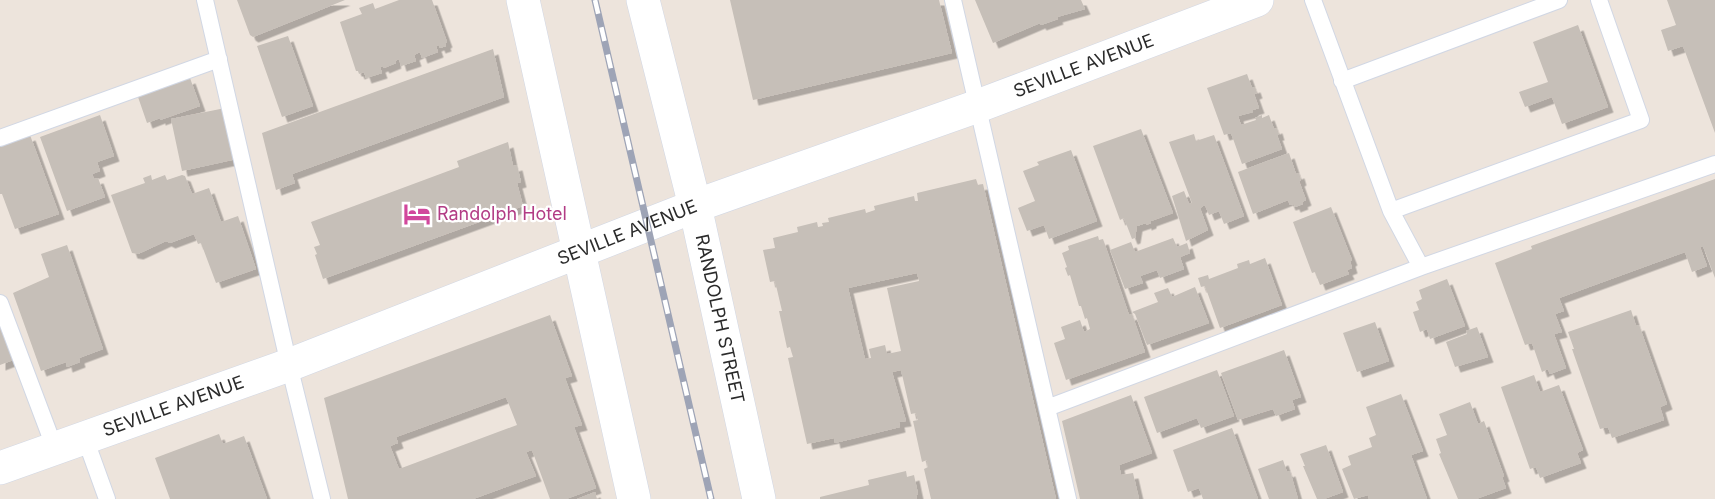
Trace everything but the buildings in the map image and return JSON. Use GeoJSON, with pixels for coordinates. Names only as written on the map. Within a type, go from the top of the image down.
{"type":"FeatureCollection","features":[{"type":"Feature","properties":{"kind":"street"},"geometry":{"type":"LineString","coordinates":[[523,0],[634,499]]}},
{"type":"Feature","properties":{"kind":"street","name":"RANDOLPH STREET"},"geometry":{"type":"LineString","coordinates":[[644,0],[695,206],[759,499]]}},
{"type":"Feature","properties":{"kind":"street","name":"SEVILLE AVENUE"},"geometry":{"type":"LineString","coordinates":[[0,468],[289,365],[695,206],[978,106],[1257,0]]}},
{"type":"Feature","properties":{"kind":"lane"},"geometry":{"type":"LineString","coordinates":[[206,0],[289,365],[322,499]]}},
{"type":"Feature","properties":{"kind":"lane"},"geometry":{"type":"LineString","coordinates":[[954,0],[1068,499]]}},
{"type":"Feature","properties":{"kind":"lane"},"geometry":{"type":"LineString","coordinates":[[1313,0],[1391,211],[1421,267]]}},
{"type":"Feature","properties":{"kind":"lane"},"geometry":{"type":"LineString","coordinates":[[1342,81],[1558,0]]}},
{"type":"Feature","properties":{"kind":"lane"},"geometry":{"type":"LineString","coordinates":[[1391,211],[1641,120],[1599,0]]}},
{"type":"Feature","properties":{"kind":"lane"},"geometry":{"type":"LineString","coordinates":[[0,138],[219,59]]}},
{"type":"Feature","properties":{"kind":"lane"},"geometry":{"type":"LineString","coordinates":[[1047,408],[1421,267],[1715,164]]}},
{"type":"Feature","properties":{"kind":"lane"},"geometry":{"type":"LineString","coordinates":[[0,303],[55,448]]}},
{"type":"Feature","properties":{"kind":"lane"},"geometry":{"type":"LineString","coordinates":[[86,438],[107,499]]}},
{"type":"Feature","properties":{"kind":"railway"},"geometry":{"type":"LineString","coordinates":[[595,0],[711,499]]}},
{"type":"Feature","properties":{"kind":"place","name":"Randolph Hotel"},"geometry":{"type":"Point","coordinates":[417,214]}}]}
